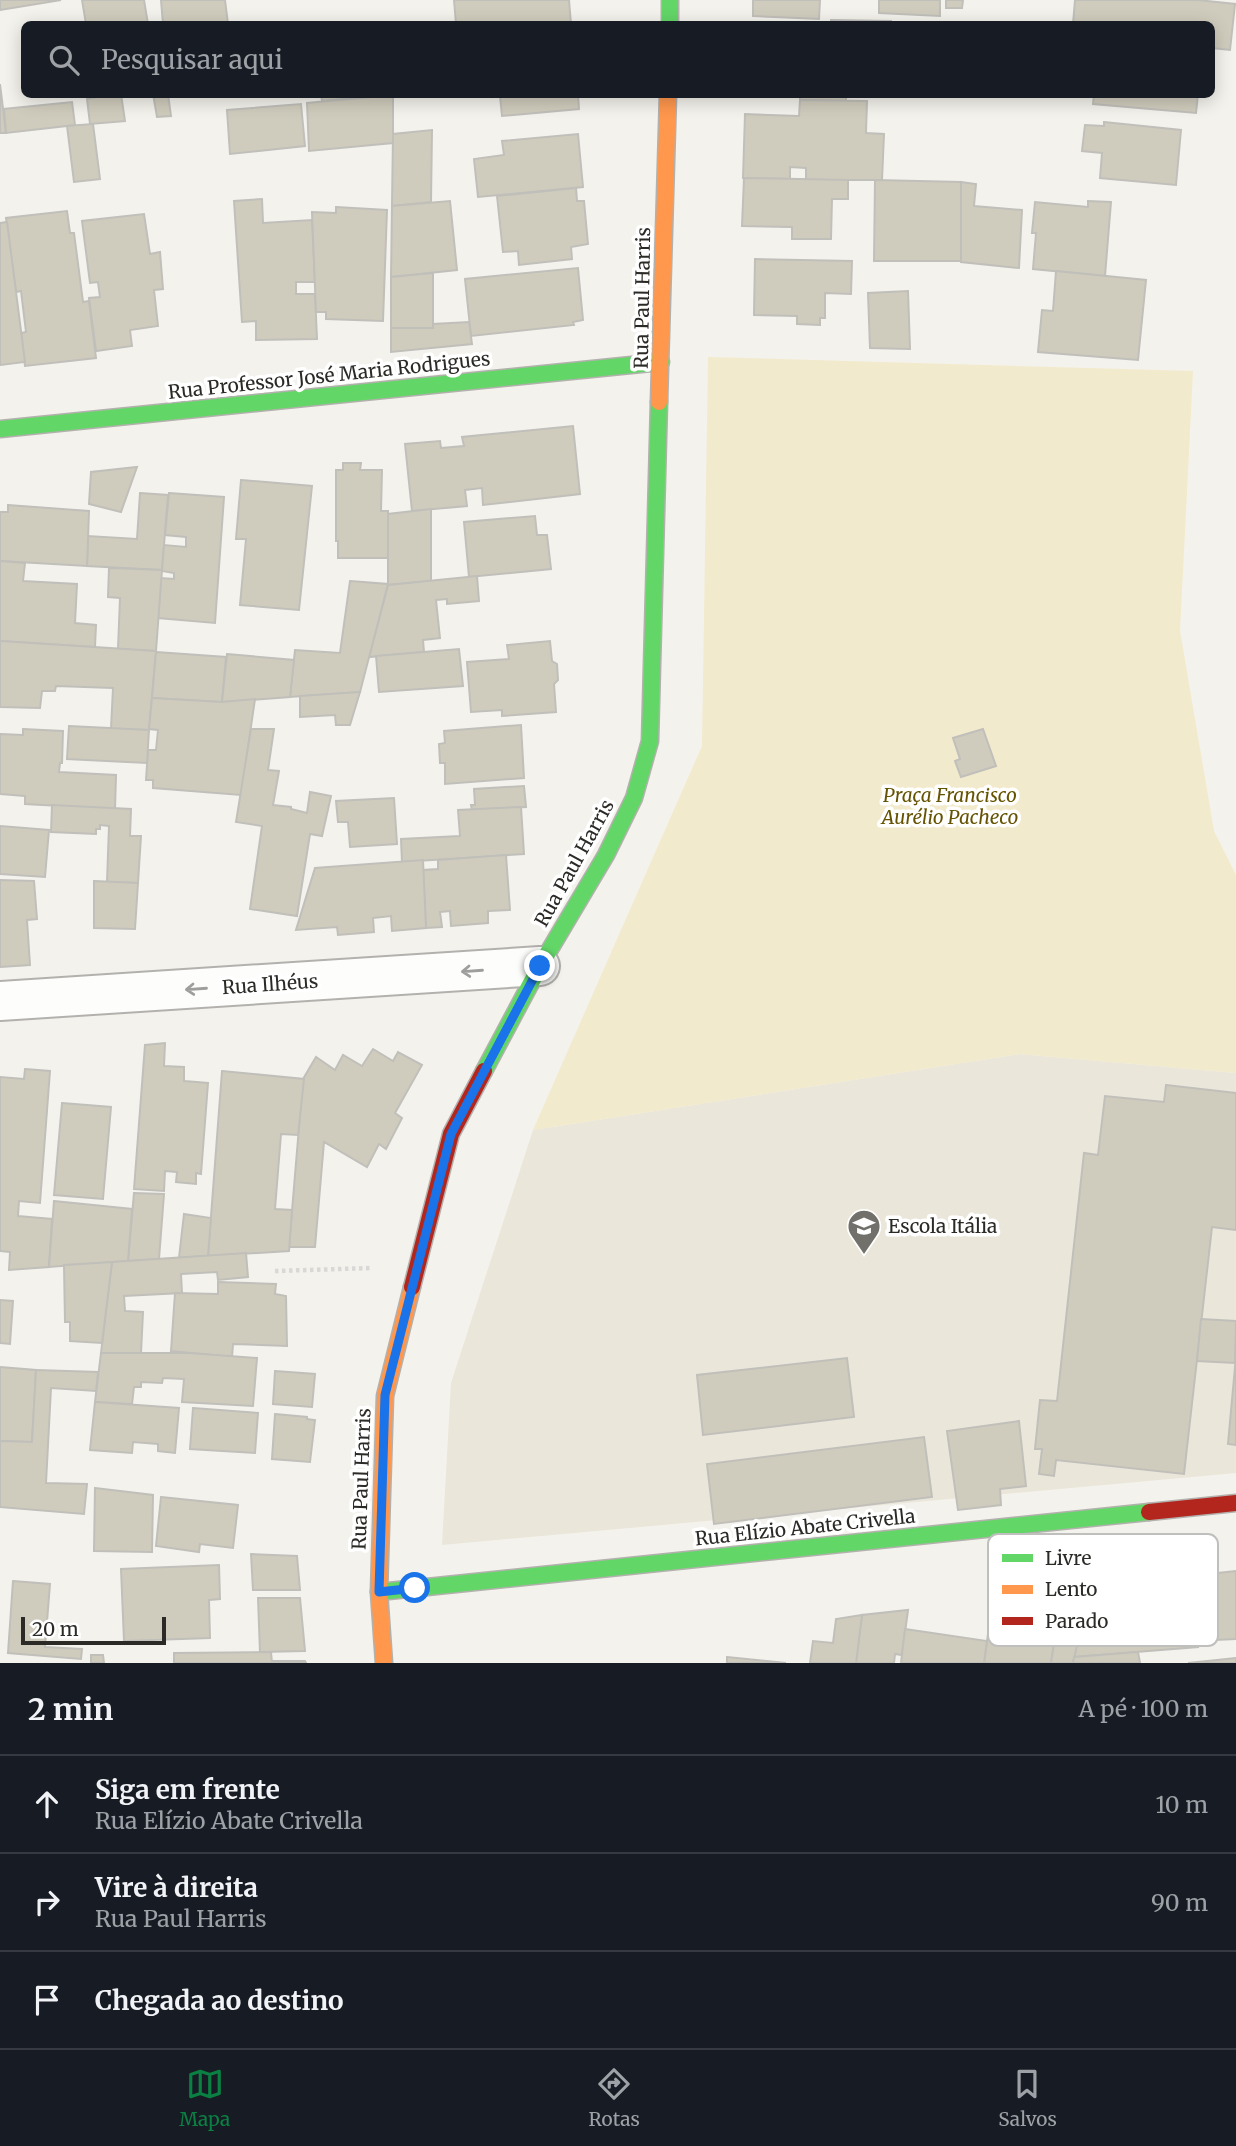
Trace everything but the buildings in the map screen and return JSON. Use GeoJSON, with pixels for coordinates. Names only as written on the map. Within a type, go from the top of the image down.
{"type":"FeatureCollection","features":[{"type":"Feature","properties":{"kind":"street"},"geometry":{"type":"LineString","coordinates":[[670,0],[670,21]]}},
{"type":"Feature","properties":{"kind":"street","name":"Rua Paul Harris"},"geometry":{"type":"LineString","coordinates":[[384,1663],[379,1592],[385,1395],[451,1134],[540,966],[607,856],[634,798],[650,741],[668,98]]}},
{"type":"Feature","properties":{"kind":"street","name":"Rua Professor José Maria Rodrigues"},"geometry":{"type":"LineString","coordinates":[[0,429],[661,362]]}},
{"type":"Feature","properties":{"kind":"street","name":"Rua Ilhéus"},"geometry":{"type":"LineString","coordinates":[[0,1001],[540,966]]}},
{"type":"Feature","properties":{"kind":"street","name":"Rua Elízio Abate Crivella"},"geometry":{"type":"LineString","coordinates":[[379,1592],[1236,1503]]}},
{"type":"Feature","properties":{"kind":"path"},"geometry":{"type":"LineString","coordinates":[[275,1271],[381,1268]]}},
{"type":"Feature","properties":{"kind":"shaded area","name":"Escola Itália"},"geometry":{"type":"Polygon","coordinates":[[[1019,1054],[1236,1073],[1236,1473],[442,1545],[451,1383],[533,1130],[1019,1054]]]}},
{"type":"Feature","properties":{"kind":"green space","name":"Praça Francisco Aurélio Pacheco"},"geometry":{"type":"Polygon","coordinates":[[[708,357],[1193,371],[1180,631],[1214,831],[1236,875],[1236,1073],[1019,1054],[533,1130],[702,746],[708,357]]]}},
{"type":"Feature","properties":{"kind":"traffic: fast"},"geometry":{"type":"LineString","coordinates":[[670,0],[670,21]]}},
{"type":"Feature","properties":{"kind":"traffic: fast"},"geometry":{"type":"LineString","coordinates":[[0,429],[661,362]]}},
{"type":"Feature","properties":{"kind":"traffic: fast"},"geometry":{"type":"LineString","coordinates":[[484,1071],[540,966],[606,855],[634,798],[650,741],[659,402]]}},
{"type":"Feature","properties":{"kind":"traffic: fast"},"geometry":{"type":"LineString","coordinates":[[379,1592],[1149,1512]]}},
{"type":"Feature","properties":{"kind":"traffic: slow"},"geometry":{"type":"LineString","coordinates":[[659,402],[668,98]]}},
{"type":"Feature","properties":{"kind":"traffic: slow"},"geometry":{"type":"LineString","coordinates":[[384,1663],[379,1592],[385,1396],[412,1287]]}},
{"type":"Feature","properties":{"kind":"traffic: jam"},"geometry":{"type":"LineString","coordinates":[[412,1287],[451,1134],[484,1071]]}},
{"type":"Feature","properties":{"kind":"traffic: jam"},"geometry":{"type":"LineString","coordinates":[[1149,1512],[1236,1503]]}},
{"type":"Feature","properties":{"kind":"place","name":"Escola Itália"},"geometry":{"type":"Point","coordinates":[864,1256]}},
{"type":"Feature","properties":{"kind":"route"},"geometry":{"type":"LineString","coordinates":[[415,1588],[379,1592],[385,1395],[451,1134],[540,966]]}}]}
